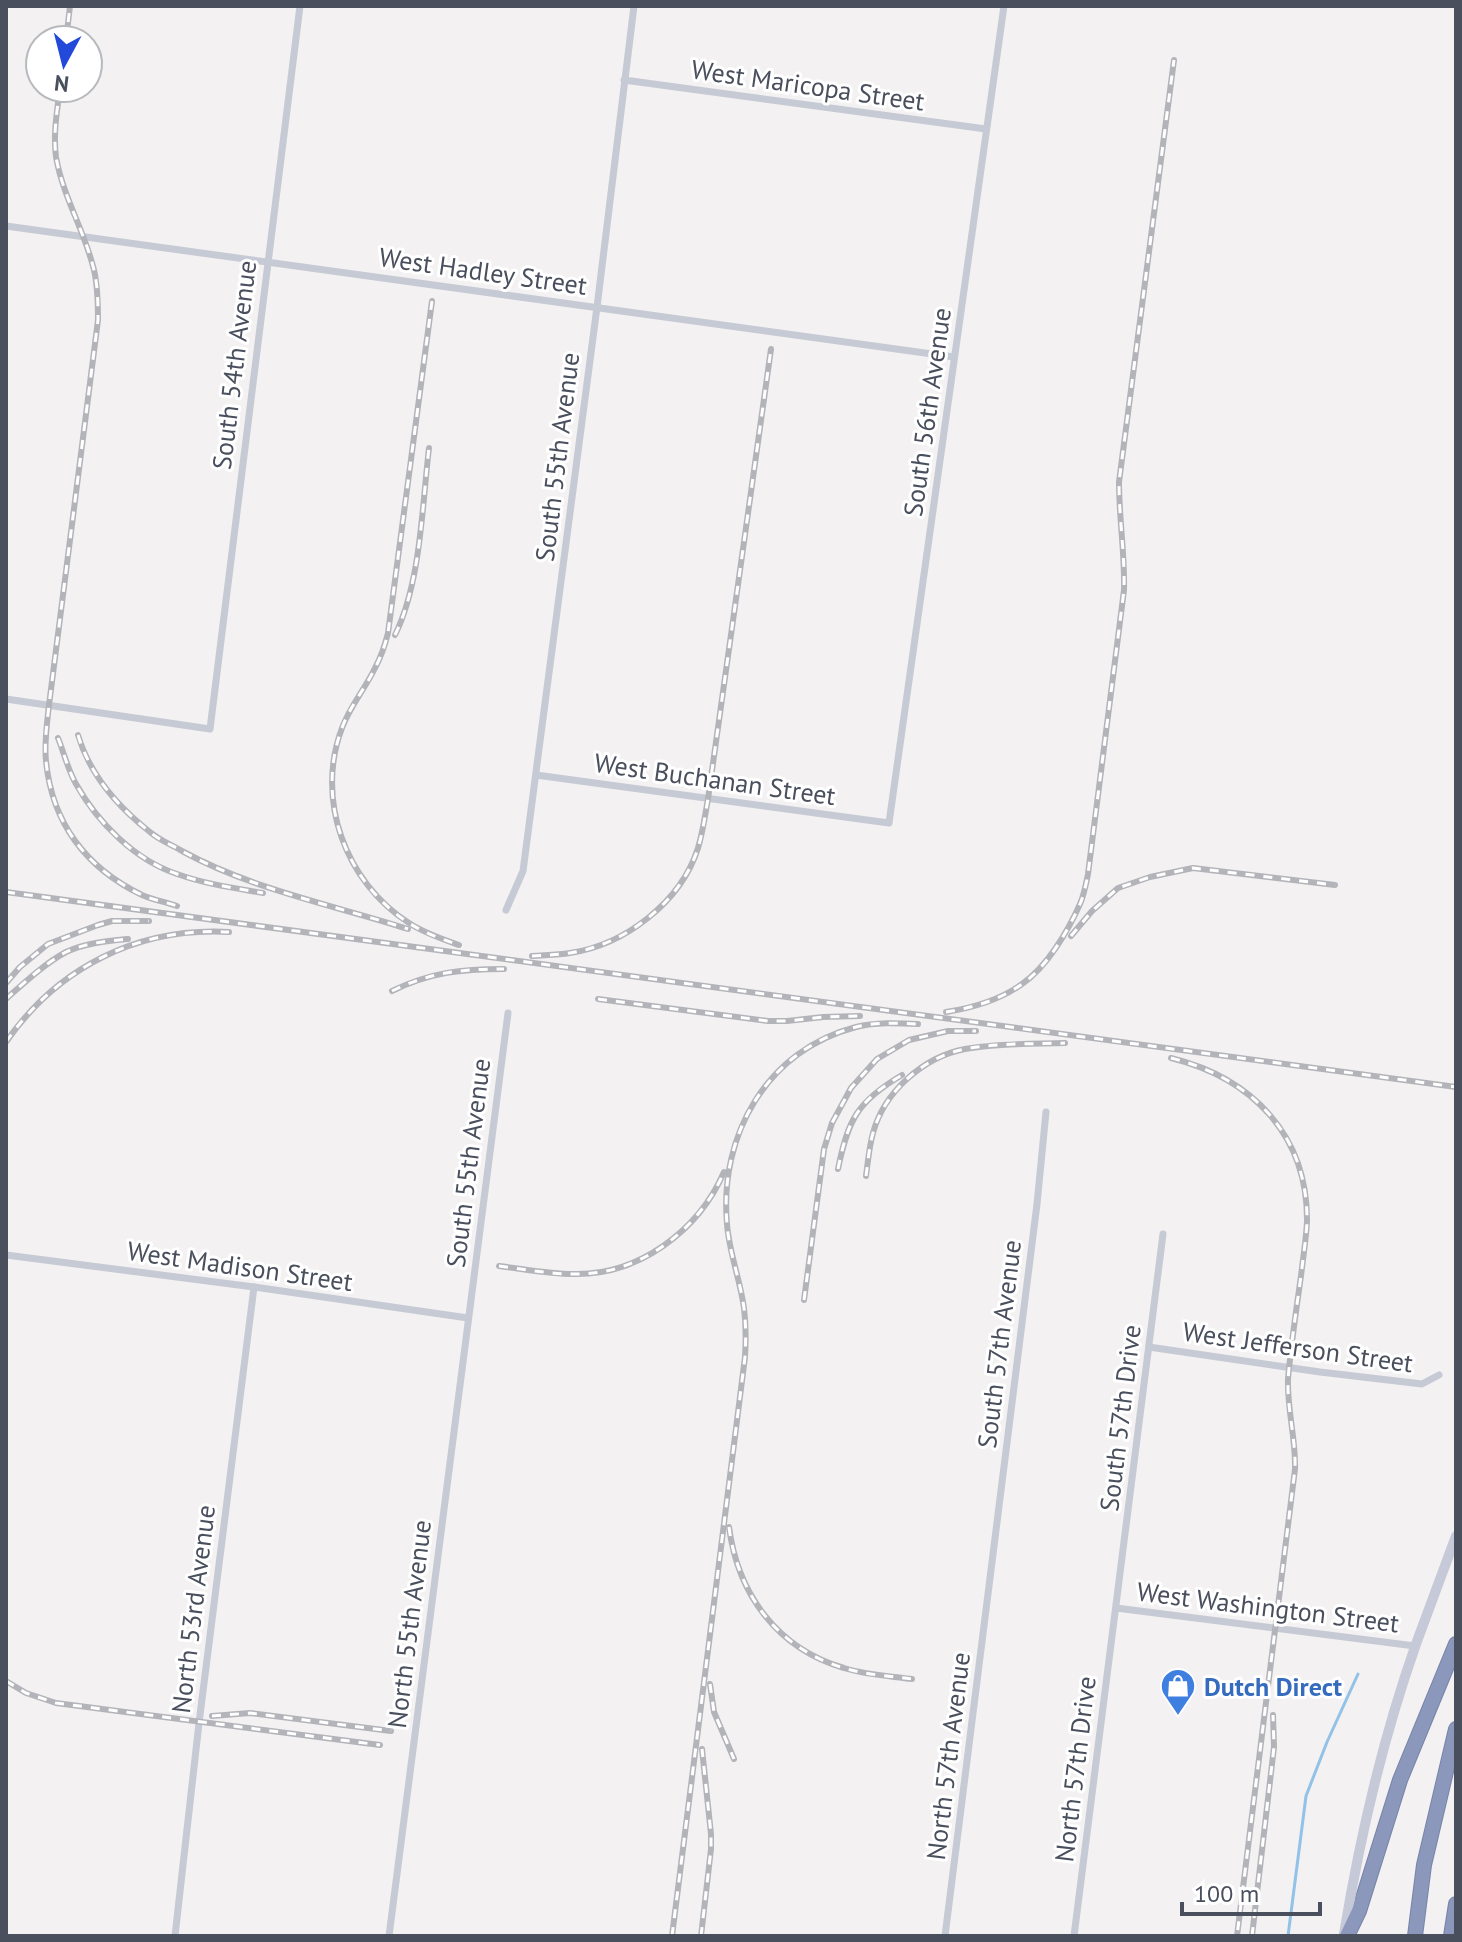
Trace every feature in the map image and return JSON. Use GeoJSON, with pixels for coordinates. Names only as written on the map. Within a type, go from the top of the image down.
{"type":"FeatureCollection","features":[{"type":"Feature","properties":{"kind":"highway"},"geometry":{"type":"LineString","coordinates":[[1345,1936],[1359,1911],[1405,1767],[1456,1644]]}},
{"type":"Feature","properties":{"kind":"highway"},"geometry":{"type":"LineString","coordinates":[[1415,1936],[1424,1865],[1456,1729]]}},
{"type":"Feature","properties":{"kind":"highway"},"geometry":{"type":"LineString","coordinates":[[1451,1936],[1456,1904]]}},
{"type":"Feature","properties":{"kind":"main road"},"geometry":{"type":"LineString","coordinates":[[1345,1936],[1354,1873],[1371,1798],[1415,1646],[1456,1536]]}},
{"type":"Feature","properties":{"kind":"street","name":"South 54th Avenue"},"geometry":{"type":"LineString","coordinates":[[6,699],[210,729],[300,6]]}},
{"type":"Feature","properties":{"kind":"street","name":"South 55th Avenue"},"geometry":{"type":"LineString","coordinates":[[506,910],[523,871],[634,6]]}},
{"type":"Feature","properties":{"kind":"street","name":"South 56th Avenue"},"geometry":{"type":"LineString","coordinates":[[889,823],[1004,6]]}},
{"type":"Feature","properties":{"kind":"street","name":"West Maricopa Street"},"geometry":{"type":"LineString","coordinates":[[624,80],[986,129]]}},
{"type":"Feature","properties":{"kind":"street","name":"West Hadley Street"},"geometry":{"type":"LineString","coordinates":[[6,226],[954,357]]}},
{"type":"Feature","properties":{"kind":"street","name":"West Buchanan Street"},"geometry":{"type":"LineString","coordinates":[[536,775],[889,823]]}},
{"type":"Feature","properties":{"kind":"street","name":"South 55th Avenue"},"geometry":{"type":"LineString","coordinates":[[468,1318],[508,1013]]}},
{"type":"Feature","properties":{"kind":"street","name":"South 57th Avenue"},"geometry":{"type":"LineString","coordinates":[[990,1581],[1046,1112]]}},
{"type":"Feature","properties":{"kind":"street","name":"South 57th Drive"},"geometry":{"type":"LineString","coordinates":[[1116,1608],[1163,1234]]}},
{"type":"Feature","properties":{"kind":"street","name":"West Madison Street"},"geometry":{"type":"LineString","coordinates":[[6,1255],[468,1318]]}},
{"type":"Feature","properties":{"kind":"street","name":"North 53rd Avenue"},"geometry":{"type":"LineString","coordinates":[[175,1936],[254,1287]]}},
{"type":"Feature","properties":{"kind":"street","name":"North 55th Avenue"},"geometry":{"type":"LineString","coordinates":[[389,1936],[468,1318]]}},
{"type":"Feature","properties":{"kind":"street","name":"West Jefferson Street"},"geometry":{"type":"LineString","coordinates":[[1149,1347],[1422,1384],[1439,1375]]}},
{"type":"Feature","properties":{"kind":"street","name":"North 57th Avenue"},"geometry":{"type":"LineString","coordinates":[[945,1936],[990,1581]]}},
{"type":"Feature","properties":{"kind":"street","name":"West Washington Street"},"geometry":{"type":"LineString","coordinates":[[1116,1608],[1415,1646]]}},
{"type":"Feature","properties":{"kind":"street","name":"North 57th Drive"},"geometry":{"type":"LineString","coordinates":[[1074,1936],[1116,1608]]}},
{"type":"Feature","properties":{"kind":"waterway"},"geometry":{"type":"LineString","coordinates":[[1288,1936],[1306,1796],[1358,1674]]}},
{"type":"Feature","properties":{"kind":"railway"},"geometry":{"type":"LineString","coordinates":[[68,24],[70,6]]}},
{"type":"Feature","properties":{"kind":"railway"},"geometry":{"type":"LineString","coordinates":[[946,1012],[995,999],[1031,977],[1063,937],[1085,889],[1124,590],[1119,482],[1174,60]]}},
{"type":"Feature","properties":{"kind":"railway"},"geometry":{"type":"LineString","coordinates":[[58,104],[56,157],[94,270],[98,320],[49,705],[46,761],[64,824],[89,857],[122,884],[146,897],[177,906]]}},
{"type":"Feature","properties":{"kind":"railway"},"geometry":{"type":"LineString","coordinates":[[432,301],[388,633],[377,664],[342,728],[332,783],[334,810],[341,837],[368,885],[387,906],[409,923],[459,945]]}},
{"type":"Feature","properties":{"kind":"railway"},"geometry":{"type":"LineString","coordinates":[[532,956],[565,954],[591,948],[630,930],[665,903],[690,868],[698,848],[708,799],[771,349]]}},
{"type":"Feature","properties":{"kind":"railway"},"geometry":{"type":"LineString","coordinates":[[395,635],[404,614],[415,568],[429,448]]}},
{"type":"Feature","properties":{"kind":"railway"},"geometry":{"type":"LineString","coordinates":[[78,735],[90,764],[106,789],[127,812],[161,840],[236,876],[408,929]]}},
{"type":"Feature","properties":{"kind":"railway"},"geometry":{"type":"LineString","coordinates":[[58,738],[71,773],[85,798],[95,813],[132,850],[177,874],[263,893]]}},
{"type":"Feature","properties":{"kind":"railway"},"geometry":{"type":"LineString","coordinates":[[1071,936],[1092,911],[1118,888],[1193,868],[1335,885]]}},
{"type":"Feature","properties":{"kind":"railway"},"geometry":{"type":"LineString","coordinates":[[6,892],[1456,1087]]}},
{"type":"Feature","properties":{"kind":"railway"},"geometry":{"type":"LineString","coordinates":[[6,983],[48,944],[112,921],[149,921]]}},
{"type":"Feature","properties":{"kind":"railway"},"geometry":{"type":"LineString","coordinates":[[6,1042],[50,992],[103,957],[163,937],[195,932],[229,932]]}},
{"type":"Feature","properties":{"kind":"railway"},"geometry":{"type":"LineString","coordinates":[[6,999],[66,952],[88,944],[128,939]]}},
{"type":"Feature","properties":{"kind":"railway"},"geometry":{"type":"LineString","coordinates":[[392,991],[447,973],[504,969]]}},
{"type":"Feature","properties":{"kind":"railway"},"geometry":{"type":"LineString","coordinates":[[598,999],[768,1021],[860,1016]]}},
{"type":"Feature","properties":{"kind":"railway"},"geometry":{"type":"LineString","coordinates":[[672,1936],[745,1357],[744,1308],[727,1224],[731,1159],[755,1101],[774,1076],[797,1055],[825,1038],[856,1027],[918,1024]]}},
{"type":"Feature","properties":{"kind":"railway"},"geometry":{"type":"LineString","coordinates":[[804,1300],[824,1149],[832,1123],[851,1088],[877,1059],[909,1040],[948,1031],[976,1031]]}},
{"type":"Feature","properties":{"kind":"railway"},"geometry":{"type":"LineString","coordinates":[[866,1176],[878,1118],[896,1091],[920,1068],[949,1053],[965,1049],[1065,1043]]}},
{"type":"Feature","properties":{"kind":"railway"},"geometry":{"type":"LineString","coordinates":[[1171,1058],[1227,1080],[1270,1115],[1286,1137],[1298,1162],[1305,1191],[1307,1229],[1288,1379],[1295,1469],[1237,1936]]}},
{"type":"Feature","properties":{"kind":"railway"},"geometry":{"type":"LineString","coordinates":[[838,1169],[846,1137],[857,1113],[875,1094],[902,1075]]}},
{"type":"Feature","properties":{"kind":"railway"},"geometry":{"type":"LineString","coordinates":[[499,1266],[573,1274],[597,1273],[643,1258],[683,1230],[699,1213],[724,1172]]}},
{"type":"Feature","properties":{"kind":"railway"},"geometry":{"type":"LineString","coordinates":[[729,1527],[741,1575],[752,1596],[765,1616],[799,1648],[844,1668],[912,1679]]}},
{"type":"Feature","properties":{"kind":"railway"},"geometry":{"type":"LineString","coordinates":[[6,1681],[26,1693],[56,1703],[380,1745]]}},
{"type":"Feature","properties":{"kind":"railway"},"geometry":{"type":"LineString","coordinates":[[710,1684],[714,1712],[734,1759]]}},
{"type":"Feature","properties":{"kind":"railway"},"geometry":{"type":"LineString","coordinates":[[212,1716],[250,1713],[391,1731]]}},
{"type":"Feature","properties":{"kind":"railway"},"geometry":{"type":"LineString","coordinates":[[1252,1936],[1274,1747],[1273,1715]]}},
{"type":"Feature","properties":{"kind":"railway"},"geometry":{"type":"LineString","coordinates":[[701,1936],[711,1849],[702,1749]]}},
{"type":"Feature","properties":{"kind":"place","name":"Dutch Direct"},"geometry":{"type":"Point","coordinates":[1178,1717]}}]}
